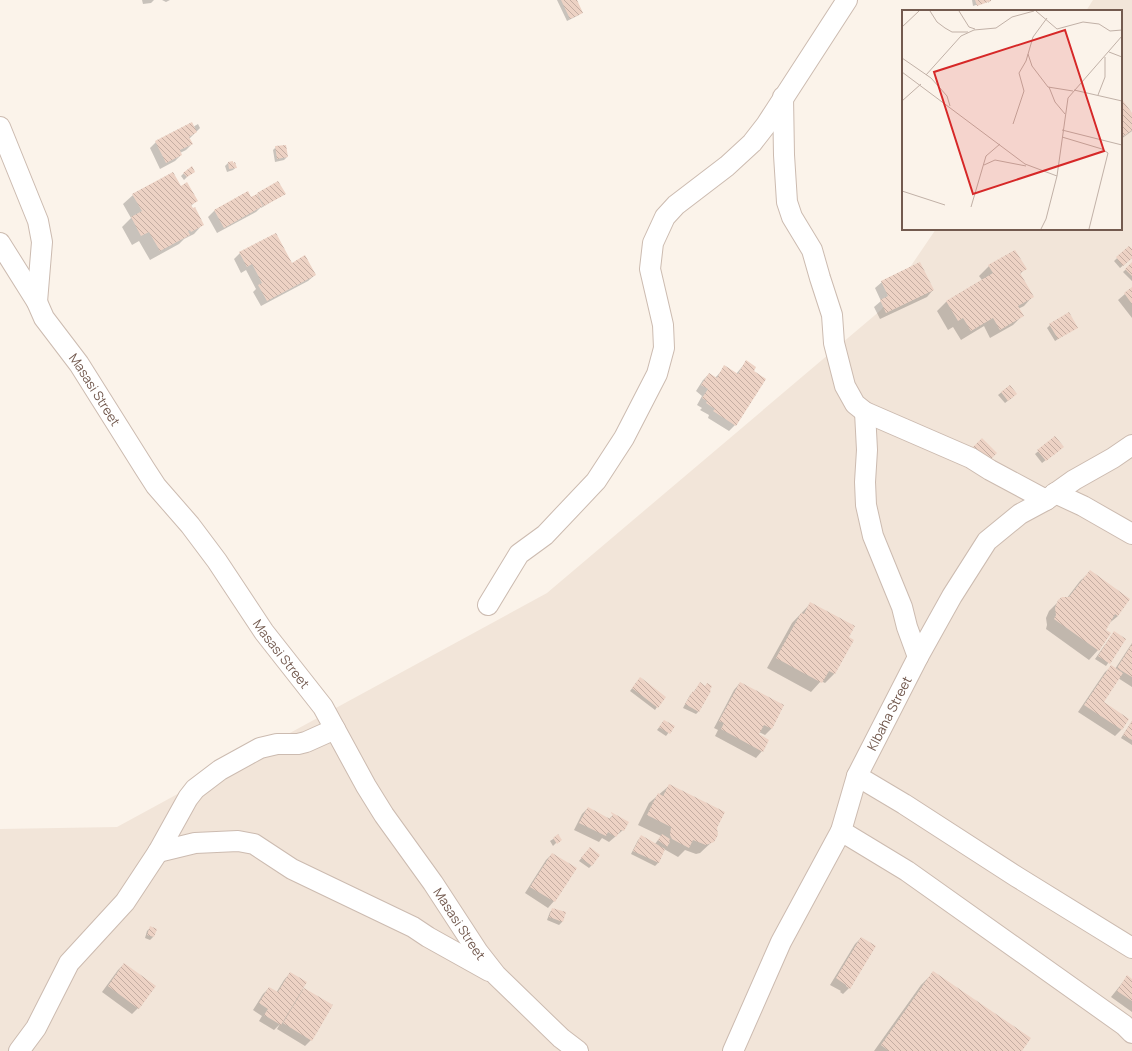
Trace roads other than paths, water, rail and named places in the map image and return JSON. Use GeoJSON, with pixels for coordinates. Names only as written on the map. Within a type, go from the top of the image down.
{"type":"FeatureCollection","features":[{"type":"Feature","properties":{"kind":"street"},"geometry":{"type":"LineString","coordinates":[[488,605],[520,554],[545,535],[596,481],[624,438],[657,374],[664,348],[663,325],[650,268],[653,243],[665,217],[676,205],[727,166],[752,143],[848,0]]}},
{"type":"Feature","properties":{"kind":"street"},"geometry":{"type":"LineString","coordinates":[[783,97],[784,155],[787,202],[792,217],[812,250],[832,315],[834,343],[846,386],[855,404],[865,412],[971,458],[990,470],[1051,496],[1083,506],[1132,534]]}},
{"type":"Feature","properties":{"kind":"street"},"geometry":{"type":"LineString","coordinates":[[0,127],[38,221],[42,242],[37,302]]}},
{"type":"Feature","properties":{"kind":"street","name":"Masasi Street"},"geometry":{"type":"LineString","coordinates":[[0,243],[37,302],[44,318],[80,364],[156,486],[190,525],[217,561],[264,632],[323,707],[384,815],[478,952],[496,975],[561,1038],[578,1051]]}},
{"type":"Feature","properties":{"kind":"street"},"geometry":{"type":"LineString","coordinates":[[865,412],[867,450],[865,482],[866,505],[873,536],[902,608],[906,627],[918,658]]}},
{"type":"Feature","properties":{"kind":"street","name":"KIbaha Street"},"geometry":{"type":"LineString","coordinates":[[733,1051],[781,942],[841,831],[857,776],[952,596],[987,541],[1020,514],[1051,496],[1074,480],[1114,458],[1132,445]]}},
{"type":"Feature","properties":{"kind":"street"},"geometry":{"type":"LineString","coordinates":[[19,1051],[36,1028],[70,963],[125,902],[158,852],[188,798],[195,789],[215,773],[234,761],[260,748],[277,744],[298,744],[306,742],[335,729]]}},
{"type":"Feature","properties":{"kind":"street"},"geometry":{"type":"LineString","coordinates":[[857,776],[904,804],[1016,877],[1132,948]]}},
{"type":"Feature","properties":{"kind":"street"},"geometry":{"type":"LineString","coordinates":[[841,831],[907,871],[1124,1025],[1132,1033]]}},
{"type":"Feature","properties":{"kind":"street"},"geometry":{"type":"LineString","coordinates":[[158,852],[195,843],[238,841],[254,844],[292,869],[413,927],[496,975]]}}]}
